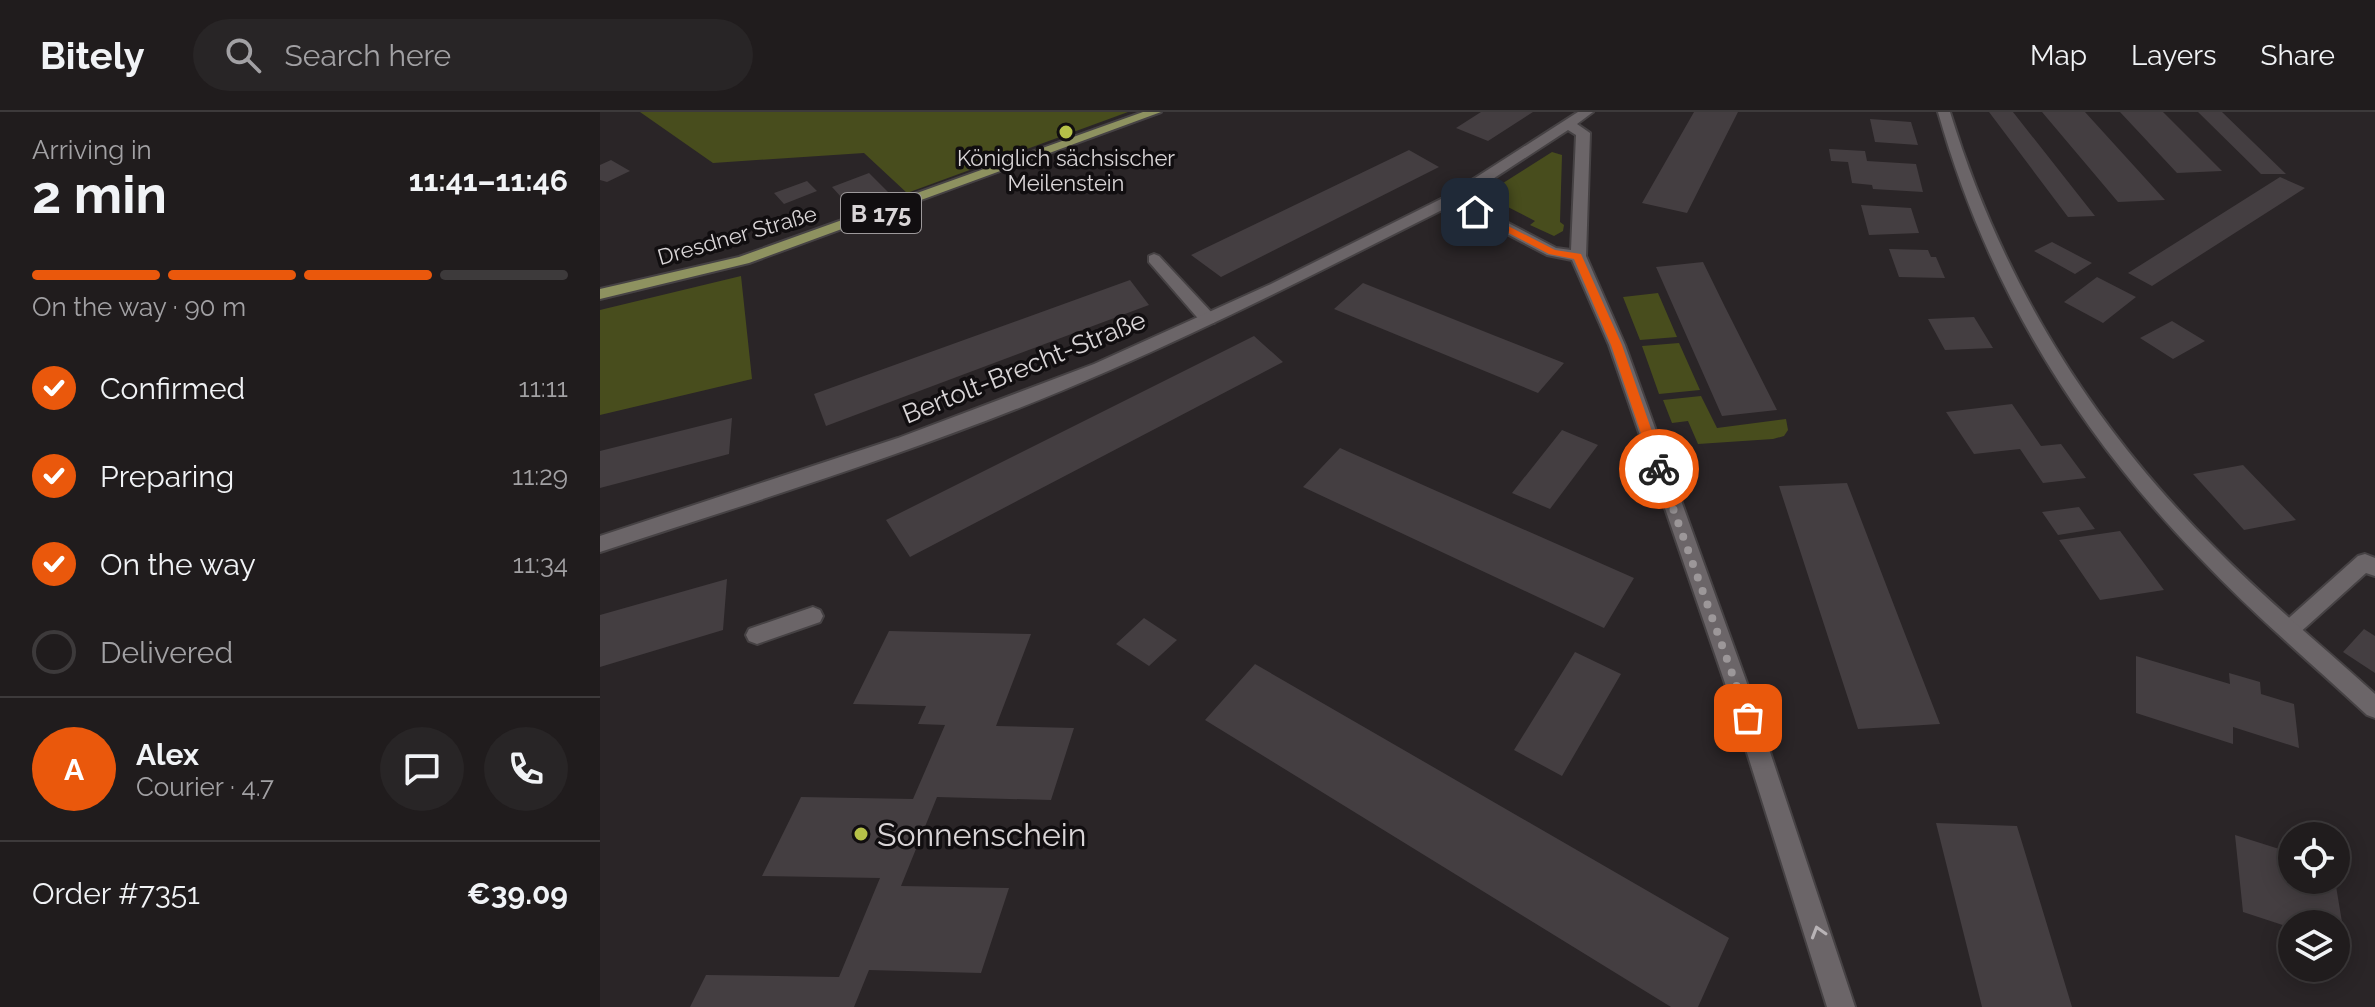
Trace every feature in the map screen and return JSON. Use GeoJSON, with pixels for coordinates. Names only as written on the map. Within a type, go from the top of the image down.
{"type":"FeatureCollection","features":[{"type":"Feature","properties":{"kind":"main road","name":"Dresdner Straße"},"geometry":{"type":"LineString","coordinates":[[600,294],[675,278],[757,255],[1155,112]]}},
{"type":"Feature","properties":{"kind":"street","name":"Bertolt-Brecht-Straße"},"geometry":{"type":"LineString","coordinates":[[600,544],[948,427],[1100,368],[1208,319],[1452,199],[1587,112]]}},
{"type":"Feature","properties":{"kind":"street"},"geometry":{"type":"LineString","coordinates":[[1944,112],[1964,182],[1993,255],[2021,311],[2066,381],[2133,469],[2185,529],[2375,708]]}},
{"type":"Feature","properties":{"kind":"street"},"geometry":{"type":"LineString","coordinates":[[1570,125],[1583,133],[1578,256],[1617,345],[1738,689],[1841,1007]]}},
{"type":"Feature","properties":{"kind":"street"},"geometry":{"type":"LineString","coordinates":[[1452,199],[1552,252],[1578,256]]}},
{"type":"Feature","properties":{"kind":"street"},"geometry":{"type":"LineString","coordinates":[[1154,259],[1208,319]]}},
{"type":"Feature","properties":{"kind":"street"},"geometry":{"type":"LineString","coordinates":[[2289,630],[2365,562],[2375,568]]}},
{"type":"Feature","properties":{"kind":"street"},"geometry":{"type":"LineString","coordinates":[[757,635],[813,616]]}},
{"type":"Feature","properties":{"kind":"green space"},"geometry":{"type":"Polygon","coordinates":[[[640,112],[1128,112],[907,193],[864,153],[713,163],[640,112]]]}},
{"type":"Feature","properties":{"kind":"green space"},"geometry":{"type":"Polygon","coordinates":[[[1552,152],[1562,155],[1560,222],[1564,225],[1563,231],[1554,236],[1530,225],[1535,221],[1488,198],[1492,190],[1552,152]]]}},
{"type":"Feature","properties":{"kind":"green space"},"geometry":{"type":"Polygon","coordinates":[[[741,276],[752,379],[600,415],[600,310],[741,276]]]}},
{"type":"Feature","properties":{"kind":"green space"},"geometry":{"type":"Polygon","coordinates":[[[1658,293],[1677,337],[1640,340],[1623,297],[1658,293]]]}},
{"type":"Feature","properties":{"kind":"green space"},"geometry":{"type":"Polygon","coordinates":[[[1679,343],[1700,390],[1659,394],[1642,346],[1679,343]]]}},
{"type":"Feature","properties":{"kind":"green space"},"geometry":{"type":"Polygon","coordinates":[[[1701,396],[1717,428],[1786,419],[1788,430],[1784,436],[1773,439],[1698,444],[1688,421],[1672,423],[1663,400],[1701,396]]]}},
{"type":"Feature","properties":{"kind":"building"},"geometry":{"type":"Polygon","coordinates":[[[1481,112],[1533,112],[1488,141],[1456,128],[1481,112]]]}},
{"type":"Feature","properties":{"kind":"building"},"geometry":{"type":"Polygon","coordinates":[[[1694,112],[1738,112],[1687,213],[1642,203],[1694,112]]]}},
{"type":"Feature","properties":{"kind":"building"},"geometry":{"type":"Polygon","coordinates":[[[1989,112],[2013,112],[2095,216],[2068,217],[1989,112]]]}},
{"type":"Feature","properties":{"kind":"building"},"geometry":{"type":"Polygon","coordinates":[[[2042,112],[2085,112],[2165,200],[2118,202],[2042,112]]]}},
{"type":"Feature","properties":{"kind":"building"},"geometry":{"type":"Polygon","coordinates":[[[2120,112],[2163,112],[2222,171],[2177,173],[2120,112]]]}},
{"type":"Feature","properties":{"kind":"building"},"geometry":{"type":"Polygon","coordinates":[[[2198,112],[2222,112],[2286,174],[2261,174],[2198,112]]]}},
{"type":"Feature","properties":{"kind":"building"},"geometry":{"type":"Polygon","coordinates":[[[1870,119],[1911,122],[1918,145],[1875,142],[1870,119]]]}},
{"type":"Feature","properties":{"kind":"building"},"geometry":{"type":"Polygon","coordinates":[[[1829,149],[1865,151],[1867,161],[1916,164],[1923,192],[1873,189],[1872,185],[1852,183],[1848,162],[1831,161],[1829,149]]]}},
{"type":"Feature","properties":{"kind":"building"},"geometry":{"type":"Polygon","coordinates":[[[1409,150],[1439,167],[1221,277],[1191,255],[1409,150]]]}},
{"type":"Feature","properties":{"kind":"building"},"geometry":{"type":"Polygon","coordinates":[[[611,160],[630,171],[607,182],[600,180],[600,165],[611,160]]]}},
{"type":"Feature","properties":{"kind":"building"},"geometry":{"type":"Polygon","coordinates":[[[869,173],[890,194],[852,209],[832,187],[869,173]]]}},
{"type":"Feature","properties":{"kind":"building"},"geometry":{"type":"Polygon","coordinates":[[[2280,177],[2305,188],[2152,286],[2128,273],[2280,177]]]}},
{"type":"Feature","properties":{"kind":"building"},"geometry":{"type":"Polygon","coordinates":[[[807,181],[817,191],[784,204],[774,193],[807,181]]]}},
{"type":"Feature","properties":{"kind":"building"},"geometry":{"type":"Polygon","coordinates":[[[1861,205],[1911,208],[1919,233],[1869,235],[1861,205]]]}},
{"type":"Feature","properties":{"kind":"building"},"geometry":{"type":"Polygon","coordinates":[[[2052,242],[2092,263],[2075,274],[2034,251],[2052,242]]]}},
{"type":"Feature","properties":{"kind":"building"},"geometry":{"type":"Polygon","coordinates":[[[1889,249],[1928,250],[1931,257],[1936,257],[1945,278],[1899,277],[1889,249]]]}},
{"type":"Feature","properties":{"kind":"building"},"geometry":{"type":"Polygon","coordinates":[[[1703,262],[1777,410],[1722,416],[1656,267],[1703,262]]]}},
{"type":"Feature","properties":{"kind":"building"},"geometry":{"type":"Polygon","coordinates":[[[2097,277],[2136,297],[2103,323],[2064,302],[2097,277]]]}},
{"type":"Feature","properties":{"kind":"building"},"geometry":{"type":"Polygon","coordinates":[[[1130,280],[1149,305],[826,426],[814,394],[1130,280]]]}},
{"type":"Feature","properties":{"kind":"building"},"geometry":{"type":"Polygon","coordinates":[[[1363,283],[1564,363],[1538,393],[1334,309],[1363,283]]]}},
{"type":"Feature","properties":{"kind":"building"},"geometry":{"type":"Polygon","coordinates":[[[1974,317],[1993,348],[1945,350],[1928,319],[1974,317]]]}},
{"type":"Feature","properties":{"kind":"building"},"geometry":{"type":"Polygon","coordinates":[[[2172,321],[2205,341],[2173,359],[2140,338],[2172,321]]]}},
{"type":"Feature","properties":{"kind":"building"},"geometry":{"type":"Polygon","coordinates":[[[1254,336],[1283,362],[910,557],[886,520],[1254,336]]]}},
{"type":"Feature","properties":{"kind":"building"},"geometry":{"type":"Polygon","coordinates":[[[2012,404],[2041,446],[2061,444],[2086,478],[2043,483],[2020,449],[1974,454],[1946,412],[2012,404]]]}},
{"type":"Feature","properties":{"kind":"building"},"geometry":{"type":"Polygon","coordinates":[[[732,418],[729,454],[600,488],[600,451],[732,418]]]}},
{"type":"Feature","properties":{"kind":"building"},"geometry":{"type":"Polygon","coordinates":[[[1562,430],[1598,445],[1550,509],[1512,493],[1562,430]]]}},
{"type":"Feature","properties":{"kind":"building"},"geometry":{"type":"Polygon","coordinates":[[[1340,448],[1634,578],[1604,628],[1303,487],[1340,448]]]}},
{"type":"Feature","properties":{"kind":"building"},"geometry":{"type":"Polygon","coordinates":[[[2243,465],[2296,520],[2244,530],[2193,474],[2243,465]]]}},
{"type":"Feature","properties":{"kind":"building"},"geometry":{"type":"Polygon","coordinates":[[[1847,483],[1940,724],[1858,729],[1779,486],[1847,483]]]}},
{"type":"Feature","properties":{"kind":"building"},"geometry":{"type":"Polygon","coordinates":[[[2079,507],[2095,529],[2058,535],[2042,512],[2079,507]]]}},
{"type":"Feature","properties":{"kind":"building"},"geometry":{"type":"Polygon","coordinates":[[[2120,531],[2164,590],[2100,600],[2059,540],[2120,531]]]}},
{"type":"Feature","properties":{"kind":"building"},"geometry":{"type":"Polygon","coordinates":[[[727,579],[723,630],[600,667],[600,615],[727,579]]]}},
{"type":"Feature","properties":{"kind":"building"},"geometry":{"type":"Polygon","coordinates":[[[1144,618],[1177,640],[1149,666],[1116,644],[1144,618]]]}},
{"type":"Feature","properties":{"kind":"building"},"geometry":{"type":"Polygon","coordinates":[[[2364,629],[2375,636],[2375,673],[2343,652],[2364,629]]]}},
{"type":"Feature","properties":{"kind":"building","name":"Sonnenschein"},"geometry":{"type":"Polygon","coordinates":[[[889,631],[1031,634],[996,726],[1074,728],[1051,800],[937,797],[901,886],[1009,888],[981,973],[869,970],[854,1007],[690,1007],[706,975],[839,977],[880,878],[762,876],[801,797],[913,799],[945,725],[918,724],[926,706],[853,704],[889,631]]]}},
{"type":"Feature","properties":{"kind":"building"},"geometry":{"type":"Polygon","coordinates":[[[1575,652],[1621,674],[1562,776],[1514,750],[1575,652]]]}},
{"type":"Feature","properties":{"kind":"building"},"geometry":{"type":"Polygon","coordinates":[[[2136,656],[2230,684],[2229,673],[2260,682],[2261,694],[2294,704],[2299,748],[2233,727],[2233,744],[2136,713],[2136,656]]]}},
{"type":"Feature","properties":{"kind":"building"},"geometry":{"type":"Polygon","coordinates":[[[1255,664],[1729,938],[1698,1007],[1671,1007],[1205,720],[1255,664]]]}},
{"type":"Feature","properties":{"kind":"building"},"geometry":{"type":"Polygon","coordinates":[[[1936,823],[2017,826],[2072,1007],[1982,1007],[1936,823]]]}},
{"type":"Feature","properties":{"kind":"building"},"geometry":{"type":"Polygon","coordinates":[[[2235,835],[2278,849],[2278,894],[2337,894],[2340,910],[2278,910],[2278,923],[2243,912],[2235,835]]]}},
{"type":"Feature","properties":{"kind":"way so far"},"geometry":{"type":"LineString","coordinates":[[1659,469],[1748,718]]}},
{"type":"Feature","properties":{"kind":"place","name":"Königlich sächsischer Meilenstein"},"geometry":{"type":"Point","coordinates":[1066,132]}},
{"type":"Feature","properties":{"kind":"place","name":"Sonnenschein"},"geometry":{"type":"Point","coordinates":[861,834]}},
{"type":"Feature","properties":{"kind":"route"},"geometry":{"type":"LineString","coordinates":[[1475,212],[1552,252],[1578,256],[1617,345],[1659,469]]}}]}
